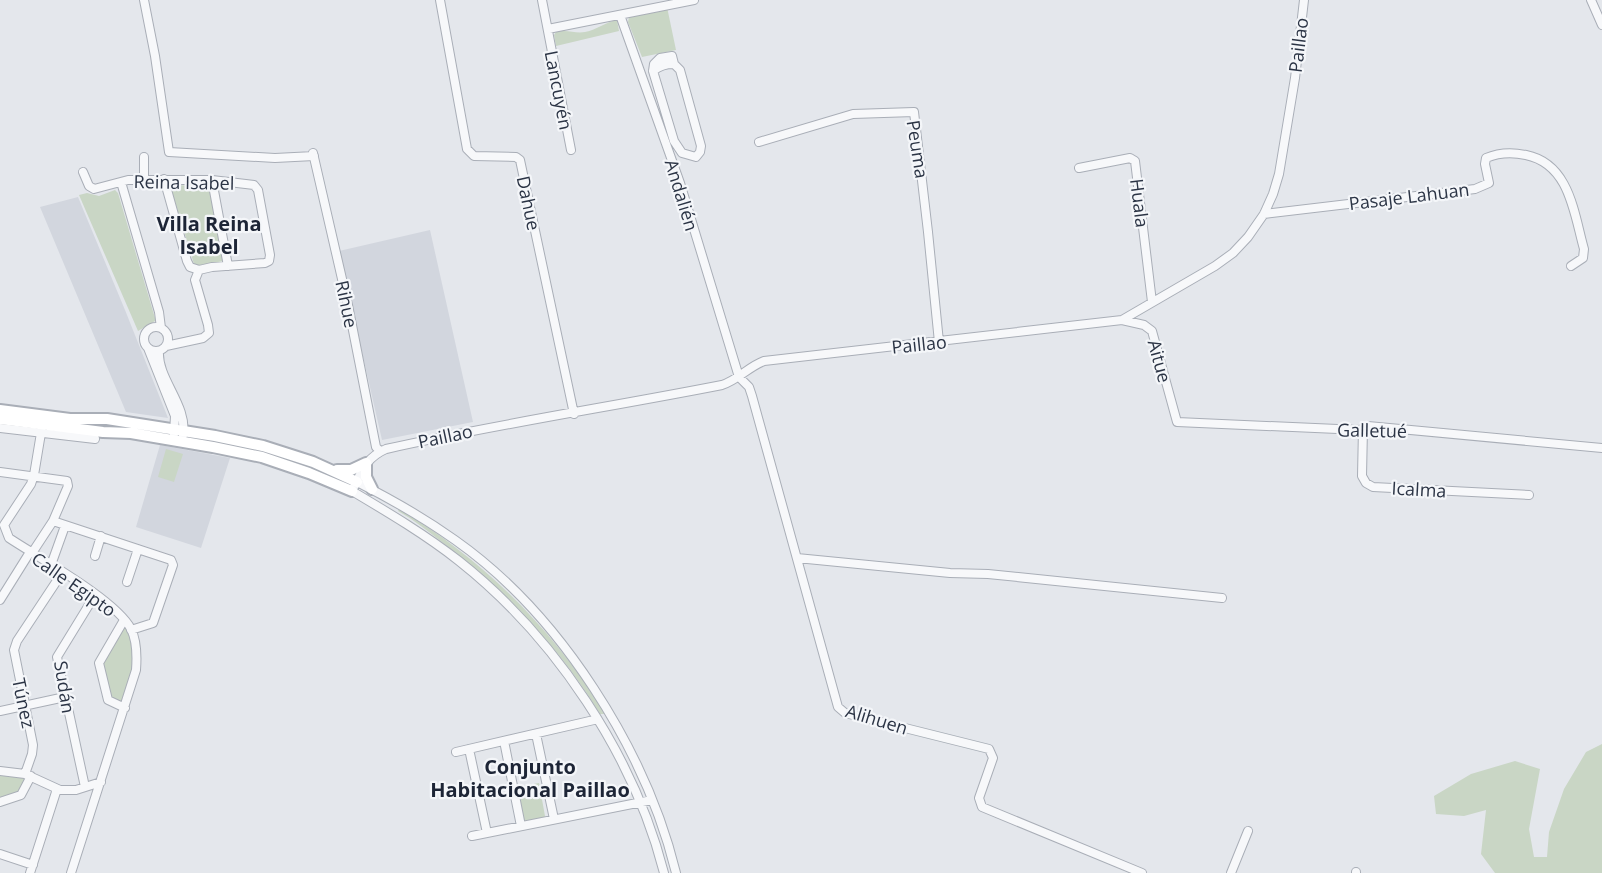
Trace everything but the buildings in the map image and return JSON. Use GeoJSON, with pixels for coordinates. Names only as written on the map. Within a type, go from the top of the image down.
{"type":"FeatureCollection","features":[{"type":"Feature","properties":{"kind":"street","name":"Rihue"},"geometry":{"type":"LineString","coordinates":[[144,0],[169,152],[275,158],[313,155],[348,305],[376,447],[380,452]]}},
{"type":"Feature","properties":{"kind":"street","name":"Dahue"},"geometry":{"type":"LineString","coordinates":[[440,0],[467,149],[474,156],[516,157],[522,166],[574,414]]}},
{"type":"Feature","properties":{"kind":"street","name":"Lancuyén"},"geometry":{"type":"LineString","coordinates":[[542,0],[571,150]]}},
{"type":"Feature","properties":{"kind":"street","name":"Lancuyén"},"geometry":{"type":"LineString","coordinates":[[548,29],[694,0]]}},
{"type":"Feature","properties":{"kind":"street","name":"Paillao"},"geometry":{"type":"LineString","coordinates":[[355,487],[366,463],[380,452],[467,431],[574,414],[722,385],[739,377],[751,367],[764,362],[1122,320],[1224,260],[1248,237],[1264,213],[1279,174],[1295,78],[1304,0]]}},
{"type":"Feature","properties":{"kind":"street"},"geometry":{"type":"LineString","coordinates":[[1591,0],[1602,26]]}},
{"type":"Feature","properties":{"kind":"street","name":"Andalién"},"geometry":{"type":"LineString","coordinates":[[620,15],[671,160],[739,377]]}},
{"type":"Feature","properties":{"kind":"street"},"geometry":{"type":"LineString","coordinates":[[671,160],[686,155],[696,157],[700,153],[701,146],[680,70],[674,64],[672,56],[660,58],[654,64],[653,71],[674,141],[686,155]]}},
{"type":"Feature","properties":{"kind":"street","name":"Peuma"},"geometry":{"type":"LineString","coordinates":[[759,141],[853,114],[914,112],[939,342]]}},
{"type":"Feature","properties":{"kind":"street","name":"Pasaje Lahuan"},"geometry":{"type":"LineString","coordinates":[[1264,213],[1475,189],[1489,183],[1486,158],[1494,154],[1513,152],[1532,156],[1549,165],[1569,192],[1584,249],[1583,258],[1571,266]]}},
{"type":"Feature","properties":{"kind":"street"},"geometry":{"type":"LineString","coordinates":[[144,157],[144,180]]}},
{"type":"Feature","properties":{"kind":"street","name":"Huala"},"geometry":{"type":"LineString","coordinates":[[1079,168],[1130,158],[1135,162],[1152,302]]}},
{"type":"Feature","properties":{"kind":"street","name":"Reina Isabel"},"geometry":{"type":"LineString","coordinates":[[83,172],[89,186],[94,189],[121,182],[164,179],[212,180],[255,186],[270,259],[265,263],[199,270]]}},
{"type":"Feature","properties":{"kind":"street"},"geometry":{"type":"LineString","coordinates":[[148,348],[163,348],[203,338],[209,333],[195,278],[199,270],[190,267],[187,261],[164,179]]}},
{"type":"Feature","properties":{"kind":"street"},"geometry":{"type":"LineString","coordinates":[[212,180],[228,266]]}},
{"type":"Feature","properties":{"kind":"street"},"geometry":{"type":"LineString","coordinates":[[121,182],[159,312],[161,328],[168,337],[160,361],[183,418],[178,433]]}},
{"type":"Feature","properties":{"kind":"street","name":"Aitue"},"geometry":{"type":"LineString","coordinates":[[1122,320],[1144,325],[1152,331],[1177,422]]}},
{"type":"Feature","properties":{"kind":"street"},"geometry":{"type":"LineString","coordinates":[[161,328],[147,331],[144,342],[175,416],[178,433]]}},
{"type":"Feature","properties":{"kind":"street","name":"Alihuen"},"geometry":{"type":"LineString","coordinates":[[739,377],[749,387],[752,396],[840,710],[988,749],[993,758],[979,800],[982,807],[1142,873]]}},
{"type":"Feature","properties":{"kind":"street"},"geometry":{"type":"LineString","coordinates":[[0,410],[95,439]]}},
{"type":"Feature","properties":{"kind":"street"},"geometry":{"type":"LineString","coordinates":[[0,419],[103,432],[131,428],[263,446],[331,470],[460,562],[527,624],[557,661],[596,720],[626,772],[650,824],[664,873]]}},
{"type":"Feature","properties":{"kind":"street","name":"Galletué"},"geometry":{"type":"LineString","coordinates":[[1177,422],[1360,430],[1368,426],[1602,448]]}},
{"type":"Feature","properties":{"kind":"street"},"geometry":{"type":"LineString","coordinates":[[0,428],[42,424]]}},
{"type":"Feature","properties":{"kind":"street"},"geometry":{"type":"LineString","coordinates":[[3,529],[31,484],[42,424]]}},
{"type":"Feature","properties":{"kind":"street","name":"Icalma"},"geometry":{"type":"LineString","coordinates":[[1363,428],[1362,476],[1366,483],[1374,487],[1529,495]]}},
{"type":"Feature","properties":{"kind":"street"},"geometry":{"type":"LineString","coordinates":[[178,433],[355,487],[372,489],[456,541],[504,582],[560,642],[590,681],[610,714],[636,763],[652,800],[676,873]]}},
{"type":"Feature","properties":{"kind":"street"},"geometry":{"type":"LineString","coordinates":[[331,470],[351,470],[366,463],[366,477],[372,489]]}},
{"type":"Feature","properties":{"kind":"street"},"geometry":{"type":"LineString","coordinates":[[0,472],[65,480],[68,486],[53,521],[0,600]]}},
{"type":"Feature","properties":{"kind":"street"},"geometry":{"type":"LineString","coordinates":[[53,521],[171,560],[173,565],[153,623],[131,630]]}},
{"type":"Feature","properties":{"kind":"street"},"geometry":{"type":"LineString","coordinates":[[51,565],[65,526]]}},
{"type":"Feature","properties":{"kind":"street","name":"Calle Egipto"},"geometry":{"type":"LineString","coordinates":[[3,529],[9,538],[112,606],[131,630],[136,650],[136,670],[125,708],[71,873]]}},
{"type":"Feature","properties":{"kind":"street"},"geometry":{"type":"LineString","coordinates":[[95,556],[101,536]]}},
{"type":"Feature","properties":{"kind":"street"},"geometry":{"type":"LineString","coordinates":[[127,582],[138,549]]}},
{"type":"Feature","properties":{"kind":"street"},"geometry":{"type":"LineString","coordinates":[[797,558],[950,573],[988,574],[1222,598]]}},
{"type":"Feature","properties":{"kind":"street","name":"Túnez"},"geometry":{"type":"LineString","coordinates":[[0,802],[21,795],[28,775],[33,745],[14,656],[15,646],[62,573]]}},
{"type":"Feature","properties":{"kind":"street","name":"Sudán"},"geometry":{"type":"LineString","coordinates":[[85,787],[57,657],[95,595]]}},
{"type":"Feature","properties":{"kind":"street"},"geometry":{"type":"LineString","coordinates":[[124,620],[100,660],[99,668],[108,700],[125,708]]}},
{"type":"Feature","properties":{"kind":"street"},"geometry":{"type":"LineString","coordinates":[[0,711],[65,697]]}},
{"type":"Feature","properties":{"kind":"street"},"geometry":{"type":"LineString","coordinates":[[456,752],[596,720],[610,714]]}},
{"type":"Feature","properties":{"kind":"street"},"geometry":{"type":"LineString","coordinates":[[536,734],[554,819]]}},
{"type":"Feature","properties":{"kind":"street"},"geometry":{"type":"LineString","coordinates":[[504,741],[521,826]]}},
{"type":"Feature","properties":{"kind":"street"},"geometry":{"type":"LineString","coordinates":[[469,749],[487,833]]}},
{"type":"Feature","properties":{"kind":"street"},"geometry":{"type":"LineString","coordinates":[[0,771],[28,775],[57,789],[76,790],[101,782]]}},
{"type":"Feature","properties":{"kind":"street"},"geometry":{"type":"LineString","coordinates":[[0,854],[32,869],[57,789]]}},
{"type":"Feature","properties":{"kind":"street"},"geometry":{"type":"LineString","coordinates":[[472,836],[652,800]]}},
{"type":"Feature","properties":{"kind":"street"},"geometry":{"type":"LineString","coordinates":[[1231,873],[1248,831]]}},
{"type":"Feature","properties":{"kind":"shaded area"},"geometry":{"type":"Polygon","coordinates":[[[78,197],[168,418],[126,412],[40,207],[78,197]]]}},
{"type":"Feature","properties":{"kind":"shaded area"},"geometry":{"type":"Polygon","coordinates":[[[430,230],[473,422],[382,440],[339,251],[430,230]]]}},
{"type":"Feature","properties":{"kind":"shaded area"},"geometry":{"type":"Polygon","coordinates":[[[160,445],[230,458],[201,548],[136,527],[160,445]]]}},
{"type":"Feature","properties":{"kind":"green space"},"geometry":{"type":"Polygon","coordinates":[[[667,7],[676,50],[642,57],[628,22],[629,17],[667,7]]]}},
{"type":"Feature","properties":{"kind":"green space"},"geometry":{"type":"Polygon","coordinates":[[[617,20],[619,31],[556,46],[554,35],[556,32],[585,32],[617,20]]]}},
{"type":"Feature","properties":{"kind":"green space"},"geometry":{"type":"Polygon","coordinates":[[[172,185],[210,186],[224,261],[195,266],[172,192],[172,185]]]}},
{"type":"Feature","properties":{"kind":"green space"},"geometry":{"type":"Polygon","coordinates":[[[115,190],[118,193],[155,318],[155,321],[138,331],[79,195],[87,193],[99,196],[115,190]]]}},
{"type":"Feature","properties":{"kind":"green space"},"geometry":{"type":"Polygon","coordinates":[[[166,449],[183,454],[174,482],[158,477],[166,449]]]}},
{"type":"Feature","properties":{"kind":"green space"},"geometry":{"type":"Polygon","coordinates":[[[399,509],[459,550],[514,598],[562,652],[604,714],[600,714],[549,643],[509,600],[466,561],[398,511],[399,509]]]}},
{"type":"Feature","properties":{"kind":"green space"},"geometry":{"type":"Polygon","coordinates":[[[125,625],[131,645],[132,664],[123,703],[109,699],[101,664],[125,625]]]}},
{"type":"Feature","properties":{"kind":"green space"},"geometry":{"type":"Polygon","coordinates":[[[1602,744],[1602,873],[1495,873],[1481,854],[1486,810],[1464,816],[1436,814],[1434,796],[1471,774],[1515,761],[1540,769],[1529,829],[1534,857],[1547,857],[1549,832],[1564,789],[1586,752],[1602,744]]]}},
{"type":"Feature","properties":{"kind":"green space"},"geometry":{"type":"Polygon","coordinates":[[[0,774],[25,776],[26,782],[22,792],[0,799],[0,774]]]}},
{"type":"Feature","properties":{"kind":"green space"},"geometry":{"type":"Polygon","coordinates":[[[539,783],[545,816],[543,819],[524,823],[517,787],[539,783]]]}},
{"type":"Feature","properties":{"kind":"district","name":"Villa Reina Isabel"},"geometry":{"type":"Point","coordinates":[209,234]}},
{"type":"Feature","properties":{"kind":"district","name":"Conjunto Habitacional Paillao"},"geometry":{"type":"Point","coordinates":[530,778]}}]}
